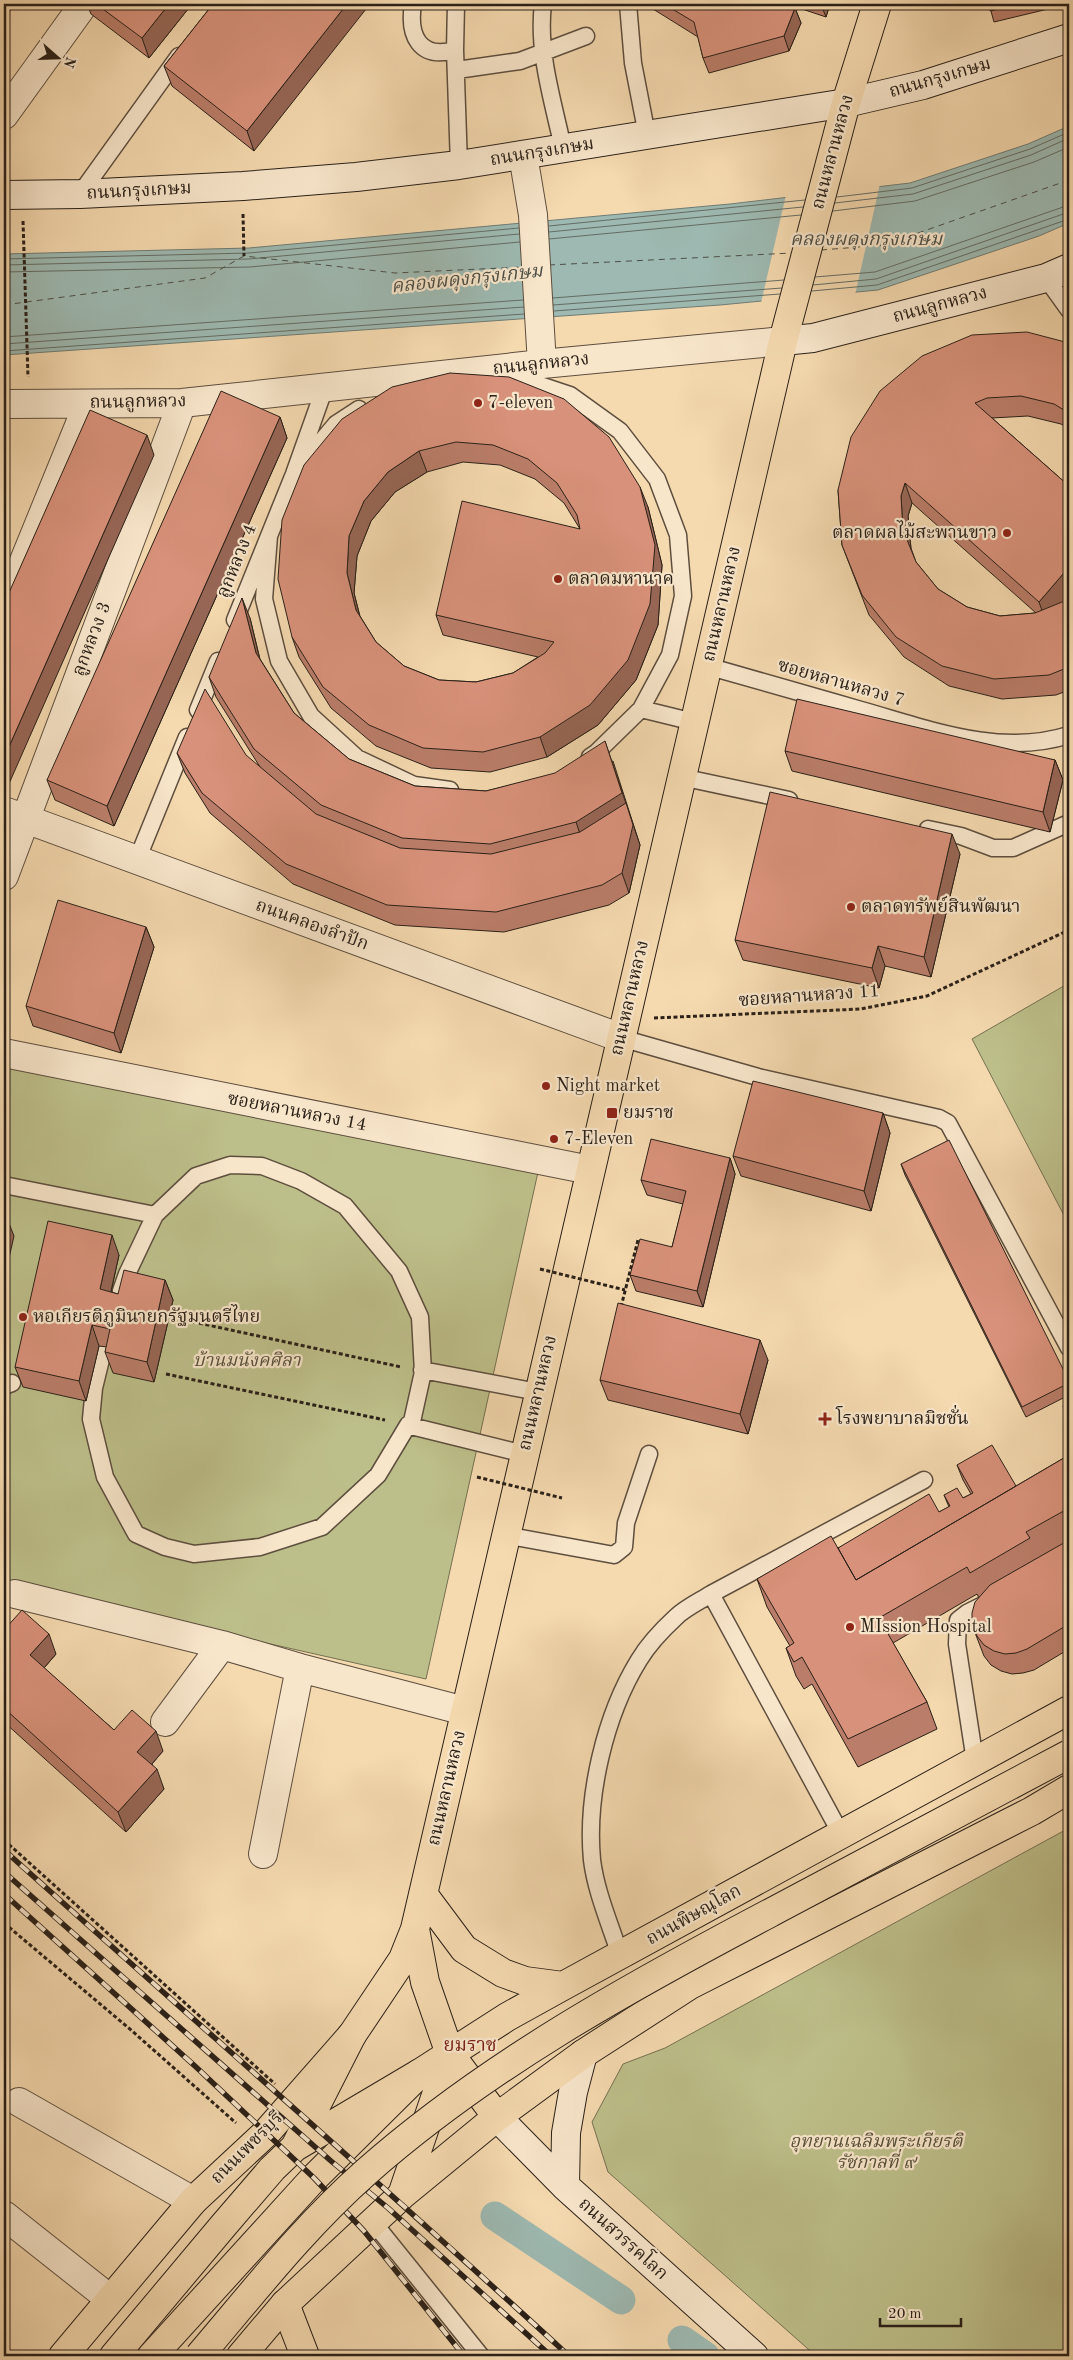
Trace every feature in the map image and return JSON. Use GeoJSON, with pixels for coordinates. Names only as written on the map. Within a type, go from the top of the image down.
{"type":"FeatureCollection","features":[{"type":"Feature","properties":{"kind":"main road","name":"ถนนหลานหลวง"},"geometry":{"type":"LineString","coordinates":[[497,2117],[450,2054],[425,1982],[415,1929],[783,341],[846,103],[877,4]]}},
{"type":"Feature","properties":{"kind":"main road","name":"ถนนพิษณุโลก"},"geometry":{"type":"LineString","coordinates":[[236,2262],[341,2151],[420,2074],[450,2054],[563,1986],[1069,1710]]}},
{"type":"Feature","properties":{"kind":"main road"},"geometry":{"type":"LineString","coordinates":[[199,2356],[303,2234],[364,2174],[418,2129],[484,2079],[550,2036],[661,1971],[1069,1754]]}},
{"type":"Feature","properties":{"kind":"main road"},"geometry":{"type":"LineString","coordinates":[[247,2354],[285,2304],[400,2197],[497,2117],[583,2054],[690,1986],[1032,1811],[1069,1789]]}},
{"type":"Feature","properties":{"kind":"main road"},"geometry":{"type":"LineString","coordinates":[[423,1894],[464,1949],[503,1973],[525,1981],[563,1986]]}},
{"type":"Feature","properties":{"kind":"main road","name":"ถนนเพชรบุรี"},"geometry":{"type":"LineString","coordinates":[[63,2356],[193,2200],[257,2141],[352,2035],[403,1959],[415,1929]]}},
{"type":"Feature","properties":{"kind":"main road"},"geometry":{"type":"LineString","coordinates":[[295,2147],[352,2035]]}},
{"type":"Feature","properties":{"kind":"main road"},"geometry":{"type":"LineString","coordinates":[[400,2197],[450,2054]]}},
{"type":"Feature","properties":{"kind":"main road"},"geometry":{"type":"LineString","coordinates":[[114,2356],[272,2169],[295,2147],[420,2074]]}},
{"type":"Feature","properties":{"kind":"main road"},"geometry":{"type":"LineString","coordinates":[[152,2356],[236,2262],[285,2304],[305,2356]]}},
{"type":"Feature","properties":{"kind":"street"},"geometry":{"type":"LineString","coordinates":[[4,115],[84,4]]}},
{"type":"Feature","properties":{"kind":"street","name":"ถนนกรุงเกษม"},"geometry":{"type":"LineString","coordinates":[[4,194],[80,194],[243,186],[459,166],[846,103],[923,85],[1069,38]]}},
{"type":"Feature","properties":{"kind":"street"},"geometry":{"type":"LineString","coordinates":[[523,156],[533,215],[542,337],[542,364]]}},
{"type":"Feature","properties":{"kind":"street","name":"ถนนลูกหลวง"},"geometry":{"type":"LineString","coordinates":[[4,404],[182,402],[453,373],[813,338],[1058,273]]}},
{"type":"Feature","properties":{"kind":"street","name":"ลูกหลวง 3"},"geometry":{"type":"LineString","coordinates":[[4,876],[14,815],[182,402]]}},
{"type":"Feature","properties":{"kind":"street"},"geometry":{"type":"LineString","coordinates":[[4,610],[88,404]]}},
{"type":"Feature","properties":{"kind":"street","name":"ถนนคลองลำปัก"},"geometry":{"type":"LineString","coordinates":[[14,815],[137,860],[623,1028]]}},
{"type":"Feature","properties":{"kind":"street","name":"ซอยหลานหลวง 14"},"geometry":{"type":"LineString","coordinates":[[4,1053],[590,1170]]}},
{"type":"Feature","properties":{"kind":"street"},"geometry":{"type":"LineString","coordinates":[[15,1594],[222,1645],[300,1668],[465,1711]]}},
{"type":"Feature","properties":{"kind":"street"},"geometry":{"type":"LineString","coordinates":[[165,1722],[222,1645]]}},
{"type":"Feature","properties":{"kind":"street"},"geometry":{"type":"LineString","coordinates":[[263,1854],[300,1668]]}},
{"type":"Feature","properties":{"kind":"street"},"geometry":{"type":"LineString","coordinates":[[565,2186],[566,2133],[573,2092],[583,2054]]}},
{"type":"Feature","properties":{"kind":"street"},"geometry":{"type":"LineString","coordinates":[[19,2102],[193,2200]]}},
{"type":"Feature","properties":{"kind":"street","name":"ถนนสวรรคโลก"},"geometry":{"type":"LineString","coordinates":[[497,2117],[565,2186],[754,2356]]}},
{"type":"Feature","properties":{"kind":"street"},"geometry":{"type":"LineString","coordinates":[[4,2215],[110,2299]]}},
{"type":"Feature","properties":{"kind":"lane"},"geometry":{"type":"LineString","coordinates":[[414,4],[411,19],[414,39],[429,51],[442,54],[455,50]]}},
{"type":"Feature","properties":{"kind":"lane"},"geometry":{"type":"LineString","coordinates":[[456,4],[455,50],[459,166]]}},
{"type":"Feature","properties":{"kind":"lane"},"geometry":{"type":"LineString","coordinates":[[543,4],[540,26],[543,51],[563,148]]}},
{"type":"Feature","properties":{"kind":"lane"},"geometry":{"type":"LineString","coordinates":[[628,4],[633,63],[647,135]]}},
{"type":"Feature","properties":{"kind":"lane"},"geometry":{"type":"LineString","coordinates":[[457,70],[520,61],[586,36]]}},
{"type":"Feature","properties":{"kind":"lane"},"geometry":{"type":"LineString","coordinates":[[80,194],[188,44]]}},
{"type":"Feature","properties":{"kind":"lane"},"geometry":{"type":"LineString","coordinates":[[1058,273],[1069,310]]}},
{"type":"Feature","properties":{"kind":"lane"},"geometry":{"type":"LineString","coordinates":[[294,474],[336,424],[390,389],[453,373],[513,376],[570,395],[620,431],[657,479],[678,535],[683,596],[670,655],[641,709],[596,754],[572,766]]}},
{"type":"Feature","properties":{"kind":"lane","name":"ลูกหลวง 4"},"geometry":{"type":"LineString","coordinates":[[137,860],[294,474],[326,387]]}},
{"type":"Feature","properties":{"kind":"lane"},"geometry":{"type":"LineString","coordinates":[[269,536],[264,599],[279,661],[310,716],[357,758],[414,785],[468,792]]}},
{"type":"Feature","properties":{"kind":"lane","name":"ซอยหลานหลวง 7"},"geometry":{"type":"LineString","coordinates":[[707,666],[964,739],[1016,744],[1052,740],[1069,735]]}},
{"type":"Feature","properties":{"kind":"lane"},"geometry":{"type":"LineString","coordinates":[[641,709],[694,722]]}},
{"type":"Feature","properties":{"kind":"lane"},"geometry":{"type":"LineString","coordinates":[[681,777],[807,804]]}},
{"type":"Feature","properties":{"kind":"lane"},"geometry":{"type":"LineString","coordinates":[[912,826],[961,836],[993,848],[1013,848],[1069,823]]}},
{"type":"Feature","properties":{"kind":"lane"},"geometry":{"type":"LineString","coordinates":[[623,1028],[758,1077],[939,1118],[948,1123],[1069,1348]]}},
{"type":"Feature","properties":{"kind":"lane"},"geometry":{"type":"LineString","coordinates":[[755,1094],[758,1077]]}},
{"type":"Feature","properties":{"kind":"lane"},"geometry":{"type":"LineString","coordinates":[[104,1346],[94,1388],[91,1419],[105,1478],[136,1534],[165,1547],[194,1554],[260,1547],[322,1527],[378,1475],[410,1425],[423,1371],[420,1317],[399,1271],[345,1206],[301,1181],[262,1166],[230,1165],[196,1176],[155,1215],[127,1274],[118,1302]]}},
{"type":"Feature","properties":{"kind":"lane"},"geometry":{"type":"LineString","coordinates":[[4,1185],[155,1215]]}},
{"type":"Feature","properties":{"kind":"lane"},"geometry":{"type":"LineString","coordinates":[[423,1371],[538,1392]]}},
{"type":"Feature","properties":{"kind":"lane"},"geometry":{"type":"LineString","coordinates":[[410,1425],[524,1454]]}},
{"type":"Feature","properties":{"kind":"lane"},"geometry":{"type":"LineString","coordinates":[[505,1535],[614,1555],[624,1547],[626,1523],[649,1454]]}},
{"type":"Feature","properties":{"kind":"lane"},"geometry":{"type":"LineString","coordinates":[[620,1955],[602,1900],[593,1862],[591,1826],[596,1780],[605,1741],[620,1696],[640,1659],[677,1615],[711,1594],[924,1480]]}},
{"type":"Feature","properties":{"kind":"lane"},"geometry":{"type":"LineString","coordinates":[[975,1761],[957,1644],[958,1620],[967,1613],[1010,1590]]}},
{"type":"Feature","properties":{"kind":"lane"},"geometry":{"type":"LineString","coordinates":[[711,1594],[841,1834]]}},
{"type":"Feature","properties":{"kind":"lane"},"geometry":{"type":"LineString","coordinates":[[373,2222],[481,2356]]}},
{"type":"Feature","properties":{"kind":"path"},"geometry":{"type":"LineString","coordinates":[[243,186],[244,256]]}},
{"type":"Feature","properties":{"kind":"path"},"geometry":{"type":"LineString","coordinates":[[25,248],[28,364]]}},
{"type":"Feature","properties":{"kind":"path","name":"ซอยหลานหลวง 11"},"geometry":{"type":"LineString","coordinates":[[623,1028],[861,1009],[926,996],[1069,930]]}},
{"type":"Feature","properties":{"kind":"path"},"geometry":{"type":"LineString","coordinates":[[619,1316],[638,1240]]}},
{"type":"Feature","properties":{"kind":"path"},"geometry":{"type":"LineString","coordinates":[[540,1269],[625,1290]]}},
{"type":"Feature","properties":{"kind":"path"},"geometry":{"type":"LineString","coordinates":[[180,1319],[423,1371]]}},
{"type":"Feature","properties":{"kind":"path"},"geometry":{"type":"LineString","coordinates":[[166,1374],[410,1425]]}},
{"type":"Feature","properties":{"kind":"path"},"geometry":{"type":"LineString","coordinates":[[477,1477],[562,1498]]}},
{"type":"Feature","properties":{"kind":"path"},"geometry":{"type":"LineString","coordinates":[[4,1840],[294,2101]]}},
{"type":"Feature","properties":{"kind":"path"},"geometry":{"type":"LineString","coordinates":[[4,1923],[131,2030],[257,2141]]}},
{"type":"Feature","properties":{"kind":"green space"},"geometry":{"type":"Polygon","coordinates":[[[1069,983],[1069,1225],[972,1039],[1069,983]]]}},
{"type":"Feature","properties":{"kind":"green space","name":"บ้านมนังคศิลา"},"geometry":{"type":"Polygon","coordinates":[[[4,1060],[538,1172],[426,1679],[4,1584],[4,1060]]]}},
{"type":"Feature","properties":{"kind":"green space","name":"อุทยานเฉลิมพระเกียรติ รัชกาลที่ ๙"},"geometry":{"type":"Polygon","coordinates":[[[1069,1828],[1069,2356],[816,2356],[608,2172],[592,2122],[623,2064],[665,2048],[1069,1828]]]}},
{"type":"Feature","properties":{"kind":"water","name":"คลองผดุงกรุงเกษม"},"geometry":{"type":"Polygon","coordinates":[[[1069,126],[1069,223],[1039,236],[878,290],[720,305],[4,355],[4,254],[249,248],[730,204],[910,183],[1028,144],[1069,126]]]}},
{"type":"Feature","properties":{"kind":"pier"},"geometry":{"type":"Polygon","coordinates":[[[880,184],[855,295],[761,303],[786,195],[880,184]]]}},
{"type":"Feature","properties":{"kind":"building"},"geometry":{"type":"Polygon","coordinates":[[[96,4],[169,4],[142,38],[96,4]]]}},
{"type":"Feature","properties":{"kind":"building"},"geometry":{"type":"Polygon","coordinates":[[[213,4],[347,4],[247,131],[164,66],[213,4]]]}},
{"type":"Feature","properties":{"kind":"building"},"geometry":{"type":"Polygon","coordinates":[[[664,4],[787,4],[795,8],[784,36],[703,58],[694,22],[664,4]]]}},
{"type":"Feature","properties":{"kind":"building"},"geometry":{"type":"Polygon","coordinates":[[[989,4],[1022,4],[990,11],[989,4]]]}},
{"type":"Feature","properties":{"kind":"building","name":"ตลาดผลไม้สะพานขาว"},"geometry":{"type":"Polygon","coordinates":[[[1027,332],[1069,343],[1069,413],[1054,404],[1021,396],[987,398],[975,403],[1069,486],[1069,567],[1039,602],[905,483],[901,496],[903,530],[916,562],[938,589],[967,607],[1000,616],[1035,613],[1069,598],[1069,667],[1049,675],[994,679],[942,666],[896,637],[862,595],[842,545],[838,490],[851,437],[880,391],[922,356],[972,335],[1027,332]]]}},
{"type":"Feature","properties":{"kind":"building","name":"ตลาดมหานาค"},"geometry":{"type":"Polygon","coordinates":[[[450,373],[509,377],[564,399],[609,437],[640,487],[655,545],[650,604],[628,660],[590,705],[540,737],[483,752],[423,748],[369,725],[323,687],[292,637],[278,579],[282,520],[304,465],[342,419],[392,387],[450,373]],[[456,442],[419,451],[388,472],[364,501],[349,536],[347,573],[356,610],[376,642],[404,666],[439,680],[476,682],[513,673],[545,653],[554,642],[436,615],[462,501],[580,529],[577,515],[557,483],[528,459],[493,445],[456,442]]]}},
{"type":"Feature","properties":{"kind":"building"},"geometry":{"type":"Polygon","coordinates":[[[221,391],[280,417],[107,806],[47,780],[221,391]]]}},
{"type":"Feature","properties":{"kind":"building"},"geometry":{"type":"Polygon","coordinates":[[[90,410],[147,435],[4,758],[4,604],[90,410]]]}},
{"type":"Feature","properties":{"kind":"building"},"geometry":{"type":"Polygon","coordinates":[[[242,598],[256,653],[294,713],[349,759],[415,786],[486,791],[555,773],[605,741],[622,793],[576,822],[490,844],[402,838],[321,805],[254,749],[209,677],[242,598]]]}},
{"type":"Feature","properties":{"kind":"building"},"geometry":{"type":"Polygon","coordinates":[[[205,689],[246,755],[316,814],[400,848],[491,854],[580,832],[626,803],[633,825],[622,873],[602,885],[496,912],[387,905],[286,864],[202,793],[177,753],[205,689]]]}},
{"type":"Feature","properties":{"kind":"building"},"geometry":{"type":"Polygon","coordinates":[[[797,699],[1055,760],[1043,812],[785,751],[797,699]]]}},
{"type":"Feature","properties":{"kind":"building","name":"ตลาดทรัพย์สินพัฒนา"},"geometry":{"type":"Polygon","coordinates":[[[770,792],[952,834],[924,957],[878,946],[872,968],[735,940],[770,792]]]}},
{"type":"Feature","properties":{"kind":"building"},"geometry":{"type":"Polygon","coordinates":[[[58,900],[146,927],[114,1033],[26,1006],[58,900]]]}},
{"type":"Feature","properties":{"kind":"building"},"geometry":{"type":"Polygon","coordinates":[[[753,1081],[883,1113],[864,1191],[733,1156],[753,1081]]]}},
{"type":"Feature","properties":{"kind":"building"},"geometry":{"type":"Polygon","coordinates":[[[651,1139],[730,1158],[697,1291],[630,1275],[640,1239],[672,1247],[686,1191],[641,1180],[651,1139]]]}},
{"type":"Feature","properties":{"kind":"building"},"geometry":{"type":"Polygon","coordinates":[[[949,1140],[1069,1381],[1069,1383],[1022,1407],[901,1164],[949,1140]]]}},
{"type":"Feature","properties":{"kind":"building"},"geometry":{"type":"Polygon","coordinates":[[[4,1220],[8,1221],[4,1240],[4,1220]]]}},
{"type":"Feature","properties":{"kind":"building"},"geometry":{"type":"Polygon","coordinates":[[[48,1221],[112,1235],[100,1289],[118,1294],[124,1270],[165,1280],[147,1362],[105,1352],[110,1329],[92,1325],[79,1381],[15,1367],[48,1221]]]}},
{"type":"Feature","properties":{"kind":"building"},"geometry":{"type":"Polygon","coordinates":[[[618,1303],[760,1340],[740,1414],[600,1380],[618,1303]]]}},
{"type":"Feature","properties":{"kind":"building"},"geometry":{"type":"Polygon","coordinates":[[[1069,1402],[1069,1417],[1063,1406],[1069,1402]]]}},
{"type":"Feature","properties":{"kind":"building"},"geometry":{"type":"Polygon","coordinates":[[[992,1445],[1016,1486],[856,1580],[838,1548],[929,1494],[939,1512],[950,1506],[944,1495],[957,1488],[963,1498],[973,1493],[957,1465],[992,1445]]]}},
{"type":"Feature","properties":{"kind":"building","name":"MIssion Hospital"},"geometry":{"type":"Polygon","coordinates":[[[1069,1455],[1069,1508],[1026,1532],[1030,1538],[970,1573],[967,1567],[879,1618],[927,1702],[848,1739],[802,1657],[794,1662],[786,1648],[794,1643],[757,1579],[831,1536],[856,1580],[1069,1455]]]}},
{"type":"Feature","properties":{"kind":"building"},"geometry":{"type":"Polygon","coordinates":[[[1069,1540],[1069,1624],[1027,1649],[1016,1653],[1005,1654],[994,1651],[984,1645],[972,1625],[972,1613],[975,1602],[990,1585],[1069,1540]]]}},
{"type":"Feature","properties":{"kind":"building"},"geometry":{"type":"Polygon","coordinates":[[[22,1610],[49,1634],[30,1655],[114,1730],[132,1710],[156,1731],[137,1752],[157,1769],[118,1812],[4,1708],[4,1630],[22,1610]]]}},
{"type":"Feature","properties":{"kind":"waterway"},"geometry":{"type":"LineString","coordinates":[[495,2216],[621,2300]]}},
{"type":"Feature","properties":{"kind":"waterway"},"geometry":{"type":"LineString","coordinates":[[682,2340],[705,2356]]}},
{"type":"Feature","properties":{"kind":"ferry route"},"geometry":{"type":"LineString","coordinates":[[821,250],[884,245],[1069,180]]}},
{"type":"Feature","properties":{"kind":"ferry route"},"geometry":{"type":"LineString","coordinates":[[549,265],[792,253]]}},
{"type":"Feature","properties":{"kind":"ferry route"},"geometry":{"type":"LineString","coordinates":[[4,305],[205,278],[244,256],[395,273],[523,267]]}},
{"type":"Feature","properties":{"kind":"railway"},"geometry":{"type":"LineString","coordinates":[[4,1850],[569,2356]]}},
{"type":"Feature","properties":{"kind":"railway"},"geometry":{"type":"LineString","coordinates":[[4,1872],[331,2161],[388,2208],[551,2356]]}},
{"type":"Feature","properties":{"kind":"railway"},"geometry":{"type":"LineString","coordinates":[[4,1894],[196,2067],[314,2178],[364,2231],[464,2356]]}},
{"type":"Feature","properties":{"kind":"place","name":"7-eleven"},"geometry":{"type":"Point","coordinates":[478,403]}},
{"type":"Feature","properties":{"kind":"place","name":"ตลาดผลไม้สะพานขาว"},"geometry":{"type":"Point","coordinates":[1007,533]}},
{"type":"Feature","properties":{"kind":"place","name":"ตลาดมหานาค"},"geometry":{"type":"Point","coordinates":[558,579]}},
{"type":"Feature","properties":{"kind":"place","name":"ตลาดทรัพย์สินพัฒนา"},"geometry":{"type":"Point","coordinates":[851,907]}},
{"type":"Feature","properties":{"kind":"place","name":"Night market"},"geometry":{"type":"Point","coordinates":[546,1086]}},
{"type":"Feature","properties":{"kind":"place","name":"ยมราช"},"geometry":{"type":"Point","coordinates":[612,1113]}},
{"type":"Feature","properties":{"kind":"place","name":"7-Eleven"},"geometry":{"type":"Point","coordinates":[554,1139]}},
{"type":"Feature","properties":{"kind":"place","name":"หอเกียรติภูมินายกรัฐมนตรีไทย"},"geometry":{"type":"Point","coordinates":[23,1317]}},
{"type":"Feature","properties":{"kind":"place","name":"โรงพยาบาลมิชชั่น"},"geometry":{"type":"Point","coordinates":[825,1419]}},
{"type":"Feature","properties":{"kind":"place","name":"MIssion Hospital"},"geometry":{"type":"Point","coordinates":[850,1627]}},
{"type":"Feature","properties":{"kind":"district","name":"ยมราช"},"geometry":{"type":"Point","coordinates":[470,2046]}}]}
